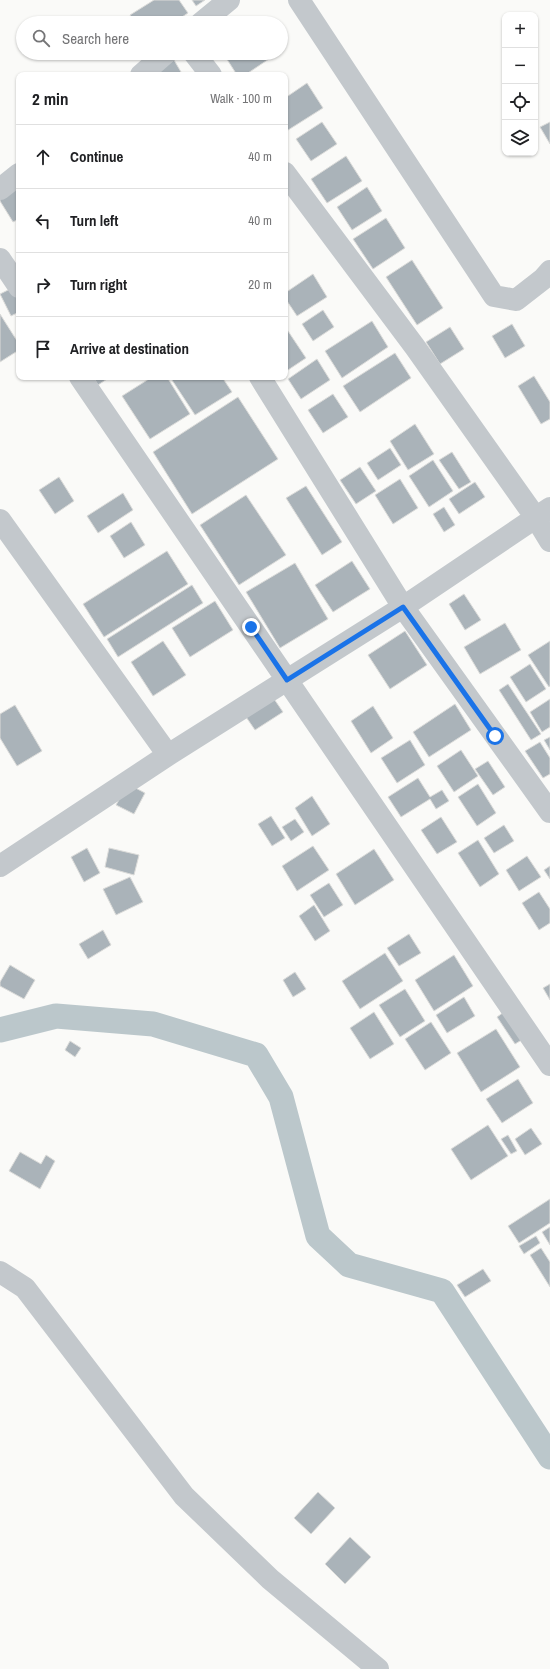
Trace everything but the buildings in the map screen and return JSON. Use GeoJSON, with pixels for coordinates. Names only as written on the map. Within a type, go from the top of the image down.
{"type":"FeatureCollection","features":[{"type":"Feature","properties":{"kind":"street"},"geometry":{"type":"LineString","coordinates":[[210,16],[229,0]]}},
{"type":"Feature","properties":{"kind":"street"},"geometry":{"type":"LineString","coordinates":[[299,0],[494,296],[516,300],[548,280]]}},
{"type":"Feature","properties":{"kind":"street"},"geometry":{"type":"LineString","coordinates":[[144,72],[158,60]]}},
{"type":"Feature","properties":{"kind":"street"},"geometry":{"type":"LineString","coordinates":[[199,60],[209,72]]}},
{"type":"Feature","properties":{"kind":"street"},"geometry":{"type":"LineString","coordinates":[[0,189],[16,176]]}},
{"type":"Feature","properties":{"kind":"street"},"geometry":{"type":"LineString","coordinates":[[288,177],[415,347],[543,513],[550,542]]}},
{"type":"Feature","properties":{"kind":"street"},"geometry":{"type":"LineString","coordinates":[[0,259],[16,283]]}},
{"type":"Feature","properties":{"kind":"street"},"geometry":{"type":"LineString","coordinates":[[82,380],[550,1065]]}},
{"type":"Feature","properties":{"kind":"street"},"geometry":{"type":"LineString","coordinates":[[262,380],[403,607],[550,812]]}},
{"type":"Feature","properties":{"kind":"street"},"geometry":{"type":"LineString","coordinates":[[0,866],[168,755],[403,607],[543,513]]}},
{"type":"Feature","properties":{"kind":"street"},"geometry":{"type":"LineString","coordinates":[[0,520],[168,755]]}},
{"type":"Feature","properties":{"kind":"street"},"geometry":{"type":"LineString","coordinates":[[0,1272],[25,1288],[184,1496],[270,1579],[378,1669]]}},
{"type":"Feature","properties":{"kind":"waterway"},"geometry":{"type":"LineString","coordinates":[[0,1030],[56,1016],[153,1024],[256,1055],[281,1097],[318,1236],[349,1265],[442,1291],[550,1457]]}},
{"type":"Feature","properties":{"kind":"route"},"geometry":{"type":"LineString","coordinates":[[251,627],[287,680],[403,607],[495,736]]}}]}
